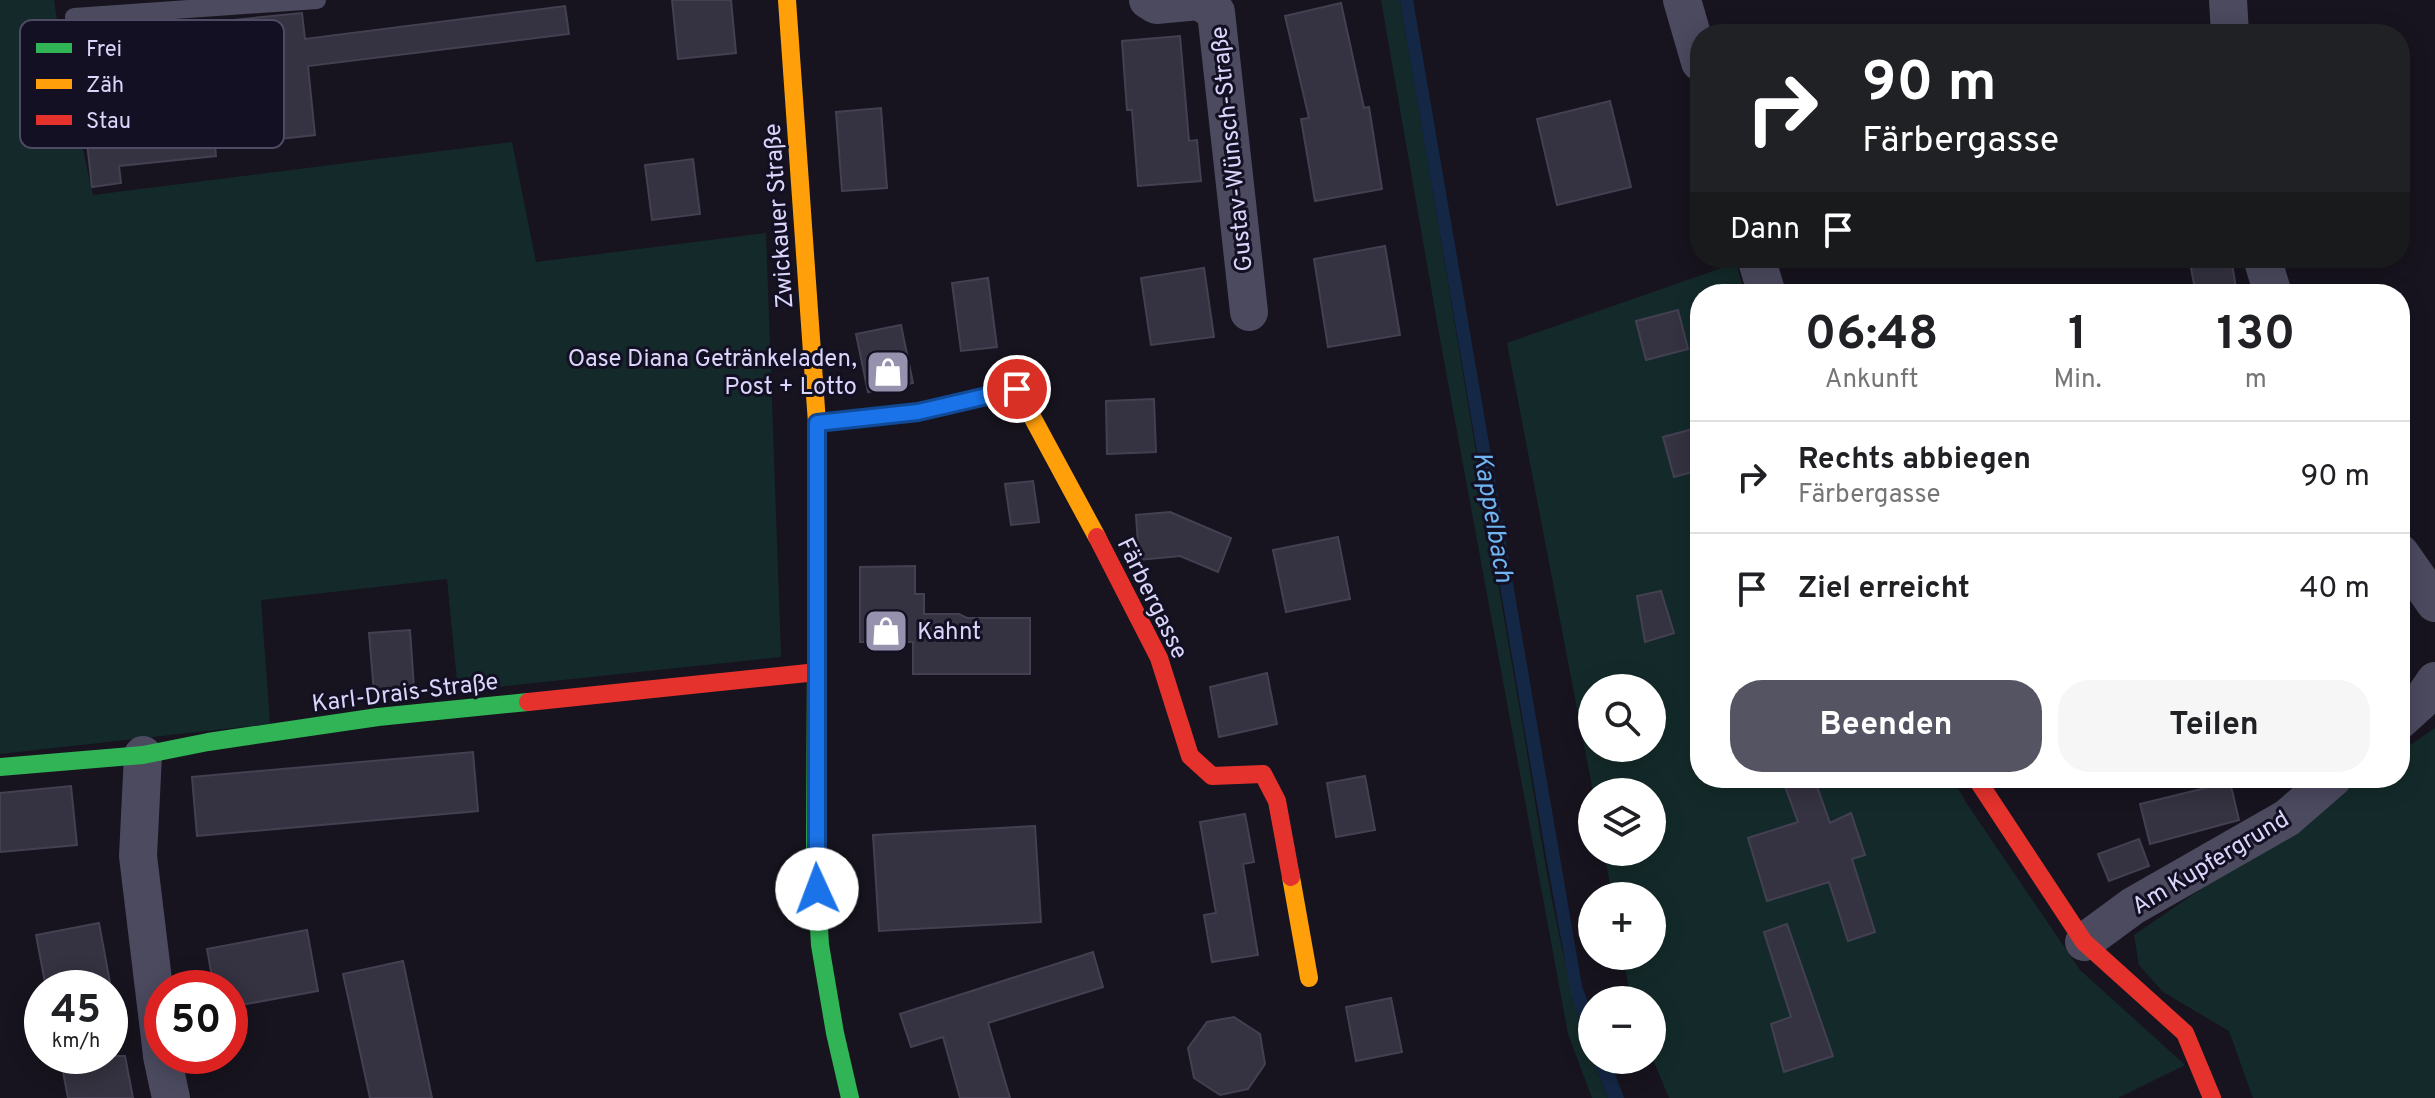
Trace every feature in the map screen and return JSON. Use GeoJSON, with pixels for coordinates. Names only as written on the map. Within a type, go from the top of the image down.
{"type":"FeatureCollection","features":[{"type":"Feature","properties":{"kind":"street","name":"Zwickauer Straße"},"geometry":{"type":"LineString","coordinates":[[787,0],[817,423],[815,861],[820,945],[850,1098]]}},
{"type":"Feature","properties":{"kind":"street","name":"Gustav-Wünsch-Straße"},"geometry":{"type":"LineString","coordinates":[[1148,0],[1156,5],[1199,1],[1216,12],[1249,312]]}},
{"type":"Feature","properties":{"kind":"street"},"geometry":{"type":"LineString","coordinates":[[1682,0],[1690,28]]}},
{"type":"Feature","properties":{"kind":"street"},"geometry":{"type":"LineString","coordinates":[[2228,0],[2229,24]]}},
{"type":"Feature","properties":{"kind":"street","name":"Färbergasse"},"geometry":{"type":"LineString","coordinates":[[817,423],[918,412],[1017,389],[1159,658],[1190,756],[1212,776],[1263,774],[1277,801],[1309,978]]}},
{"type":"Feature","properties":{"kind":"street"},"geometry":{"type":"LineString","coordinates":[[2410,567],[2435,603]]}},
{"type":"Feature","properties":{"kind":"street","name":"Karl-Drais-Straße"},"geometry":{"type":"LineString","coordinates":[[0,767],[143,755],[378,717],[817,672]]}},
{"type":"Feature","properties":{"kind":"street"},"geometry":{"type":"LineString","coordinates":[[2410,711],[2435,681]]}},
{"type":"Feature","properties":{"kind":"street"},"geometry":{"type":"LineString","coordinates":[[143,755],[138,856],[152,970]]}},
{"type":"Feature","properties":{"kind":"street"},"geometry":{"type":"LineString","coordinates":[[1983,788],[2084,942],[2185,1033],[2212,1098]]}},
{"type":"Feature","properties":{"kind":"street","name":"Am Kupfergrund"},"geometry":{"type":"LineString","coordinates":[[2084,942],[2133,906],[2287,818],[2322,788]]}},
{"type":"Feature","properties":{"kind":"street"},"geometry":{"type":"LineString","coordinates":[[166,1074],[171,1098]]}},
{"type":"Feature","properties":{"kind":"lane"},"geometry":{"type":"LineString","coordinates":[[74,17],[317,0]]}},
{"type":"Feature","properties":{"kind":"green space"},"geometry":{"type":"Polygon","coordinates":[[[0,0],[54,0],[57,20],[20,20],[20,148],[82,148],[93,195],[512,142],[536,262],[766,233],[781,657],[458,691],[447,579],[261,600],[270,724],[0,754],[0,0]]]}},
{"type":"Feature","properties":{"kind":"green space"},"geometry":{"type":"Polygon","coordinates":[[[1381,0],[1400,0],[1544,855],[1563,955],[1578,1011],[1578,1061],[1568,1034],[1381,0]]]}},
{"type":"Feature","properties":{"kind":"green space"},"geometry":{"type":"Polygon","coordinates":[[[1722,268],[1737,268],[1742,284],[1690,284],[1690,788],[1958,788],[2080,970],[2185,1065],[2118,1098],[1669,1098],[1659,1074],[1666,1074],[1666,986],[1628,986],[1626,970],[1666,970],[1666,882],[1609,882],[1607,866],[1666,866],[1666,778],[1590,778],[1587,762],[1666,762],[1666,674],[1578,674],[1578,714],[1507,343],[1722,268]]]}},
{"type":"Feature","properties":{"kind":"green space"},"geometry":{"type":"Polygon","coordinates":[[[2435,728],[2435,1098],[2253,1098],[2229,1031],[2163,992],[2139,965],[2134,935],[2348,788],[2410,788],[2410,745],[2435,728]]]}},
{"type":"Feature","properties":{"kind":"green space"},"geometry":{"type":"Polygon","coordinates":[[[1583,1074],[1599,1074],[1608,1098],[1592,1098],[1583,1074]]]}},
{"type":"Feature","properties":{"kind":"water","name":"Kappelbach"},"geometry":{"type":"Polygon","coordinates":[[[1400,0],[1413,0],[1582,986],[1578,986],[1578,1015],[1571,994],[1400,0]]]}},
{"type":"Feature","properties":{"kind":"water"},"geometry":{"type":"Polygon","coordinates":[[[1599,1074],[1615,1074],[1624,1098],[1608,1098],[1599,1074]]]}},
{"type":"Feature","properties":{"kind":"building"},"geometry":{"type":"Polygon","coordinates":[[[672,0],[731,0],[736,53],[678,59],[672,0]]]}},
{"type":"Feature","properties":{"kind":"building"},"geometry":{"type":"Polygon","coordinates":[[[1341,3],[1364,108],[1369,107],[1382,189],[1315,201],[1301,119],[1309,118],[1285,16],[1341,3]]]}},
{"type":"Feature","properties":{"kind":"building"},"geometry":{"type":"Polygon","coordinates":[[[565,6],[569,34],[308,66],[315,135],[284,138],[284,20],[233,20],[302,13],[305,39],[565,6]]]}},
{"type":"Feature","properties":{"kind":"building"},"geometry":{"type":"Polygon","coordinates":[[[1180,36],[1189,141],[1197,140],[1201,181],[1138,186],[1132,110],[1127,110],[1122,41],[1180,36]]]}},
{"type":"Feature","properties":{"kind":"building"},"geometry":{"type":"Polygon","coordinates":[[[1610,101],[1631,187],[1557,205],[1537,119],[1610,101]]]}},
{"type":"Feature","properties":{"kind":"building"},"geometry":{"type":"Polygon","coordinates":[[[881,108],[887,188],[842,191],[836,112],[881,108]]]}},
{"type":"Feature","properties":{"kind":"building"},"geometry":{"type":"Polygon","coordinates":[[[88,148],[215,148],[216,156],[119,166],[121,183],[92,187],[88,148]]]}},
{"type":"Feature","properties":{"kind":"building"},"geometry":{"type":"Polygon","coordinates":[[[693,159],[700,214],[652,220],[645,165],[693,159]]]}},
{"type":"Feature","properties":{"kind":"building"},"geometry":{"type":"Polygon","coordinates":[[[1385,246],[1400,335],[1328,347],[1314,259],[1385,246]]]}},
{"type":"Feature","properties":{"kind":"building"},"geometry":{"type":"Polygon","coordinates":[[[1204,268],[1214,337],[1151,345],[1141,278],[1204,268]]]}},
{"type":"Feature","properties":{"kind":"building"},"geometry":{"type":"Polygon","coordinates":[[[2191,268],[2233,268],[2235,284],[2194,284],[2191,268]]]}},
{"type":"Feature","properties":{"kind":"building"},"geometry":{"type":"Polygon","coordinates":[[[988,278],[997,347],[961,351],[952,283],[988,278]]]}},
{"type":"Feature","properties":{"kind":"building"},"geometry":{"type":"Polygon","coordinates":[[[1678,310],[1688,349],[1646,360],[1636,321],[1678,310]]]}},
{"type":"Feature","properties":{"kind":"building"},"geometry":{"type":"Polygon","coordinates":[[[901,325],[913,383],[868,392],[856,334],[901,325]]]}},
{"type":"Feature","properties":{"kind":"building"},"geometry":{"type":"Polygon","coordinates":[[[1154,399],[1156,452],[1107,454],[1106,401],[1154,399]]]}},
{"type":"Feature","properties":{"kind":"building"},"geometry":{"type":"Polygon","coordinates":[[[1690,430],[1690,473],[1674,477],[1663,437],[1690,430]]]}},
{"type":"Feature","properties":{"kind":"building"},"geometry":{"type":"Polygon","coordinates":[[[1033,481],[1039,522],[1011,525],[1005,484],[1033,481]]]}},
{"type":"Feature","properties":{"kind":"building"},"geometry":{"type":"Polygon","coordinates":[[[1170,512],[1231,538],[1218,572],[1180,556],[1139,560],[1136,515],[1170,512]]]}},
{"type":"Feature","properties":{"kind":"building"},"geometry":{"type":"Polygon","coordinates":[[[1338,537],[1350,599],[1286,612],[1273,550],[1338,537]]]}},
{"type":"Feature","properties":{"kind":"building"},"geometry":{"type":"Polygon","coordinates":[[[915,566],[915,594],[924,594],[924,614],[1030,618],[1030,674],[913,674],[913,642],[860,642],[860,567],[915,566]]]}},
{"type":"Feature","properties":{"kind":"building"},"geometry":{"type":"Polygon","coordinates":[[[1661,591],[1674,633],[1645,642],[1637,596],[1661,591]]]}},
{"type":"Feature","properties":{"kind":"building"},"geometry":{"type":"Polygon","coordinates":[[[410,630],[414,688],[374,692],[369,633],[410,630]]]}},
{"type":"Feature","properties":{"kind":"building"},"geometry":{"type":"Polygon","coordinates":[[[1267,673],[1277,724],[1219,737],[1210,687],[1267,673]]]}},
{"type":"Feature","properties":{"kind":"building"},"geometry":{"type":"Polygon","coordinates":[[[473,752],[478,811],[197,836],[192,777],[473,752]]]}},
{"type":"Feature","properties":{"kind":"building"},"geometry":{"type":"Polygon","coordinates":[[[1365,776],[1375,830],[1336,837],[1327,783],[1365,776]]]}},
{"type":"Feature","properties":{"kind":"building"},"geometry":{"type":"Polygon","coordinates":[[[71,786],[77,845],[0,852],[0,793],[71,786]]]}},
{"type":"Feature","properties":{"kind":"building"},"geometry":{"type":"Polygon","coordinates":[[[1786,788],[1818,788],[1830,823],[1851,813],[1865,855],[1852,859],[1875,932],[1848,941],[1829,882],[1767,901],[1748,838],[1798,822],[1786,788]]]}},
{"type":"Feature","properties":{"kind":"building"},"geometry":{"type":"Polygon","coordinates":[[[2205,788],[2231,788],[2239,820],[2150,844],[2140,804],[2205,788]]]}},
{"type":"Feature","properties":{"kind":"building"},"geometry":{"type":"Polygon","coordinates":[[[1245,814],[1254,862],[1243,864],[1258,955],[1212,962],[1204,915],[1216,913],[1200,822],[1245,814]]]}},
{"type":"Feature","properties":{"kind":"building"},"geometry":{"type":"Polygon","coordinates":[[[1035,826],[1041,922],[879,931],[873,835],[1035,826]]]}},
{"type":"Feature","properties":{"kind":"building"},"geometry":{"type":"Polygon","coordinates":[[[2139,839],[2149,866],[2109,881],[2098,854],[2139,839]]]}},
{"type":"Feature","properties":{"kind":"building"},"geometry":{"type":"Polygon","coordinates":[[[99,923],[108,970],[43,970],[36,935],[99,923]]]}},
{"type":"Feature","properties":{"kind":"building"},"geometry":{"type":"Polygon","coordinates":[[[1787,924],[1833,1056],[1784,1072],[1771,1024],[1791,1017],[1764,932],[1787,924]]]}},
{"type":"Feature","properties":{"kind":"building"},"geometry":{"type":"Polygon","coordinates":[[[307,930],[318,991],[248,1004],[248,970],[211,970],[207,949],[307,930]]]}},
{"type":"Feature","properties":{"kind":"building"},"geometry":{"type":"Polygon","coordinates":[[[1093,952],[1103,987],[988,1023],[1010,1098],[960,1098],[943,1037],[911,1047],[900,1014],[1093,952]]]}},
{"type":"Feature","properties":{"kind":"building"},"geometry":{"type":"Polygon","coordinates":[[[403,961],[432,1098],[370,1098],[343,974],[403,961]]]}},
{"type":"Feature","properties":{"kind":"building"},"geometry":{"type":"Polygon","coordinates":[[[1391,998],[1402,1052],[1356,1061],[1346,1007],[1391,998]]]}},
{"type":"Feature","properties":{"kind":"building"},"geometry":{"type":"Polygon","coordinates":[[[1234,1017],[1260,1034],[1265,1064],[1248,1089],[1220,1095],[1194,1078],[1188,1048],[1207,1022],[1234,1017]]]}},
{"type":"Feature","properties":{"kind":"building"},"geometry":{"type":"Polygon","coordinates":[[[128,1072],[133,1098],[68,1098],[63,1074],[128,1072]]]}},
{"type":"Feature","properties":{"kind":"traffic: fast"},"geometry":{"type":"LineString","coordinates":[[817,462],[815,861],[820,945],[850,1098]]}},
{"type":"Feature","properties":{"kind":"traffic: fast"},"geometry":{"type":"LineString","coordinates":[[0,767],[143,755],[208,742],[378,717],[528,702]]}},
{"type":"Feature","properties":{"kind":"traffic: slow"},"geometry":{"type":"LineString","coordinates":[[787,0],[817,423],[817,462]]}},
{"type":"Feature","properties":{"kind":"traffic: slow"},"geometry":{"type":"LineString","coordinates":[[817,423],[918,412],[1017,389],[1097,537]]}},
{"type":"Feature","properties":{"kind":"traffic: slow"},"geometry":{"type":"LineString","coordinates":[[1291,877],[1309,978]]}},
{"type":"Feature","properties":{"kind":"traffic: jam"},"geometry":{"type":"LineString","coordinates":[[1097,537],[1159,658],[1190,756],[1212,776],[1263,774],[1277,801],[1291,877]]}},
{"type":"Feature","properties":{"kind":"traffic: jam"},"geometry":{"type":"LineString","coordinates":[[528,702],[817,672]]}},
{"type":"Feature","properties":{"kind":"traffic: jam"},"geometry":{"type":"LineString","coordinates":[[1983,788],[2084,942],[2185,1033],[2212,1098]]}},
{"type":"Feature","properties":{"kind":"place","name":"Oase Diana Getränkeladen, Post + Lotto"},"geometry":{"type":"Point","coordinates":[888,372]}},
{"type":"Feature","properties":{"kind":"place","name":"Kahnt"},"geometry":{"type":"Point","coordinates":[886,631]}},
{"type":"Feature","properties":{"kind":"route"},"geometry":{"type":"LineString","coordinates":[[817,889],[817,423],[918,412],[1017,389]]}}]}
